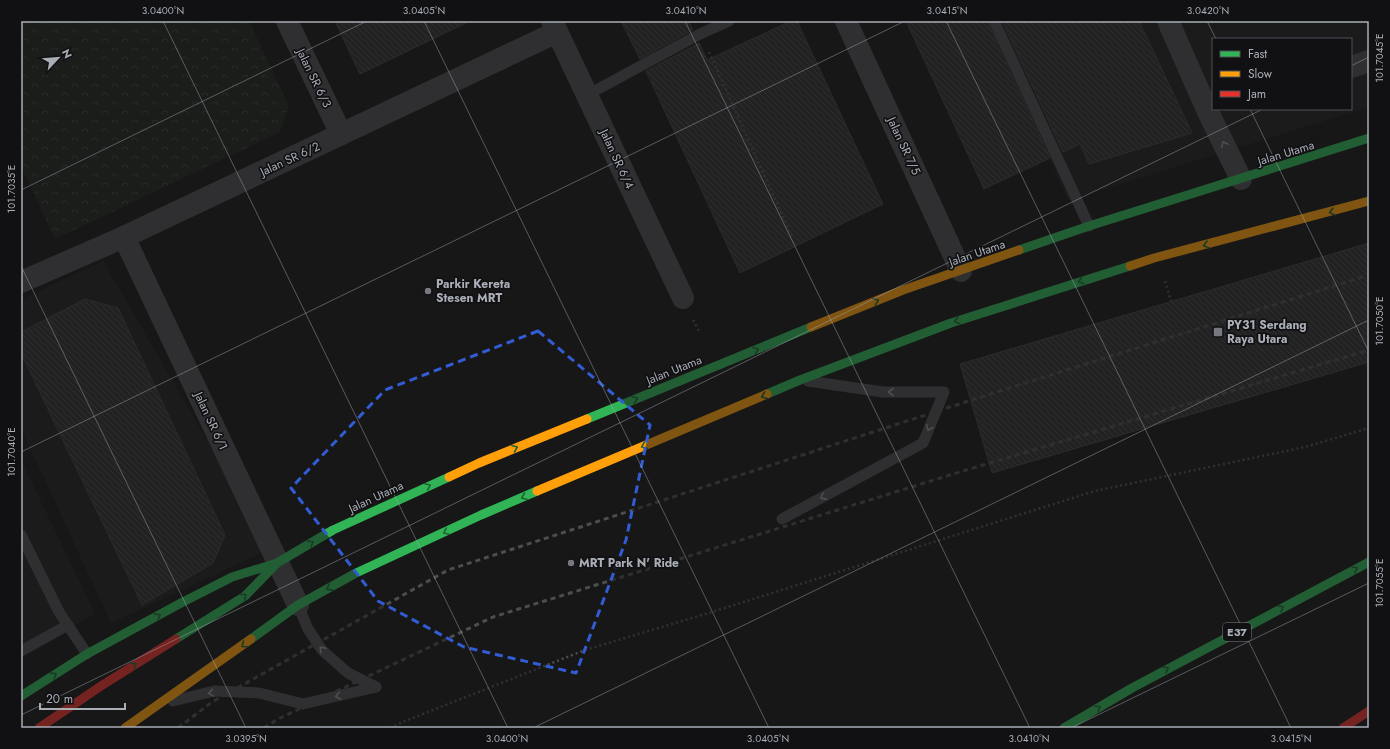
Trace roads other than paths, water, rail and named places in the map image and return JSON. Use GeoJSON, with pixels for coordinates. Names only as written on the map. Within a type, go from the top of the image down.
{"type":"FeatureCollection","features":[{"type":"Feature","properties":{"kind":"main road","name":"Jalan Utama"},"geometry":{"type":"LineString","coordinates":[[39,728],[101,686],[245,596],[278,563],[333,530],[479,463],[903,290],[1089,226],[1369,138]]}},
{"type":"Feature","properties":{"kind":"main road"},"geometry":{"type":"LineString","coordinates":[[125,728],[298,605],[356,573],[481,515],[800,380],[951,323],[1154,258],[1369,201]]}},
{"type":"Feature","properties":{"kind":"main road","name":"E37"},"geometry":{"type":"LineString","coordinates":[[1064,728],[1132,688],[1369,562]]}},
{"type":"Feature","properties":{"kind":"main road"},"geometry":{"type":"LineString","coordinates":[[21,696],[87,654],[181,603],[232,577],[278,563]]}},
{"type":"Feature","properties":{"kind":"main road"},"geometry":{"type":"LineString","coordinates":[[1343,728],[1369,710]]}},
{"type":"Feature","properties":{"kind":"street","name":"Jalan SR 6/3"},"geometry":{"type":"LineString","coordinates":[[287,21],[341,134]]}},
{"type":"Feature","properties":{"kind":"street","name":"Jalan SR 7/5"},"geometry":{"type":"LineString","coordinates":[[846,21],[961,271]]}},
{"type":"Feature","properties":{"kind":"street"},"geometry":{"type":"LineString","coordinates":[[1168,21],[1212,102]]}},
{"type":"Feature","properties":{"kind":"street","name":"Jalan SR 6/2"},"geometry":{"type":"LineString","coordinates":[[21,282],[124,238],[341,134],[555,26]]}},
{"type":"Feature","properties":{"kind":"street","name":"Jalan SR 6/4"},"geometry":{"type":"LineString","coordinates":[[555,26],[683,298]]}},
{"type":"Feature","properties":{"kind":"street"},"geometry":{"type":"LineString","coordinates":[[1352,67],[1369,61]]}},
{"type":"Feature","properties":{"kind":"street"},"geometry":{"type":"LineString","coordinates":[[1217,111],[1241,179]]}},
{"type":"Feature","properties":{"kind":"street","name":"Jalan SR 6/1"},"geometry":{"type":"LineString","coordinates":[[124,238],[298,605]]}},
{"type":"Feature","properties":{"kind":"lane"},"geometry":{"type":"LineString","coordinates":[[587,95],[700,34],[728,21]]}},
{"type":"Feature","properties":{"kind":"lane"},"geometry":{"type":"LineString","coordinates":[[994,21],[1089,226]]}},
{"type":"Feature","properties":{"kind":"lane"},"geometry":{"type":"LineString","coordinates":[[782,520],[923,442],[944,392],[883,392],[800,380]]}},
{"type":"Feature","properties":{"kind":"lane"},"geometry":{"type":"LineString","coordinates":[[21,535],[59,612],[87,654]]}},
{"type":"Feature","properties":{"kind":"lane"},"geometry":{"type":"LineString","coordinates":[[159,704],[214,691],[259,694],[303,704],[376,687],[348,673],[322,650],[308,629],[298,605]]}},
{"type":"Feature","properties":{"kind":"lane"},"geometry":{"type":"LineString","coordinates":[[21,651],[68,625]]}},
{"type":"Feature","properties":{"kind":"railway"},"geometry":{"type":"LineString","coordinates":[[178,728],[212,702],[448,570],[981,397],[1369,275]]}},
{"type":"Feature","properties":{"kind":"railway"},"geometry":{"type":"LineString","coordinates":[[264,728],[278,719],[493,617],[963,471],[1369,350]]}},
{"type":"Feature","properties":{"kind":"place","name":"Parkir Kereta Stesen MRT"},"geometry":{"type":"Point","coordinates":[428,291]}},
{"type":"Feature","properties":{"kind":"place","name":"PY31 Serdang Raya Utara"},"geometry":{"type":"Point","coordinates":[1218,332]}},
{"type":"Feature","properties":{"kind":"place","name":"MRT Park N' Ride"},"geometry":{"type":"Point","coordinates":[571,563]}}]}
